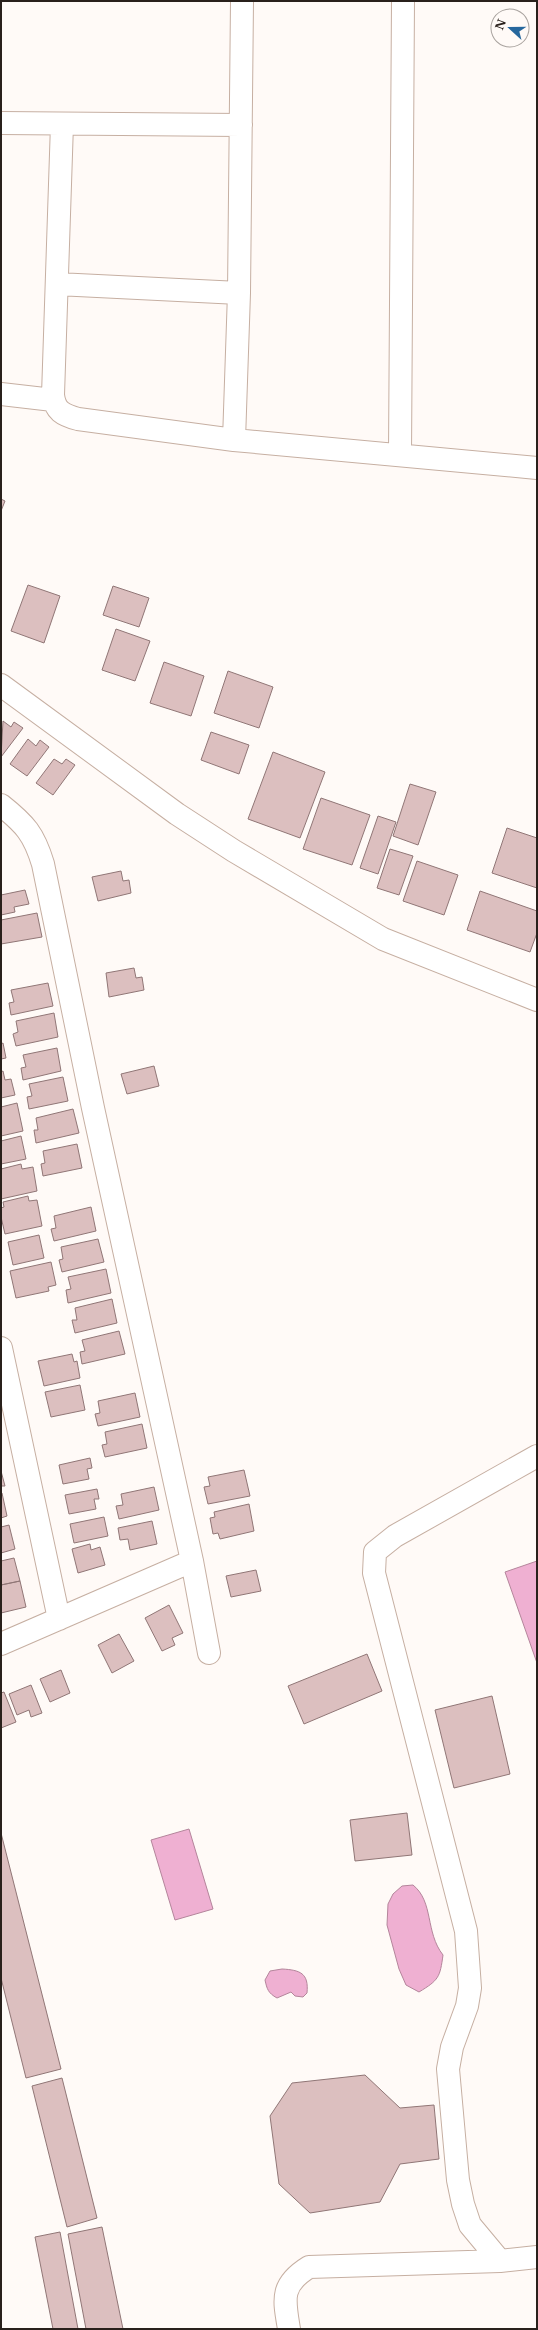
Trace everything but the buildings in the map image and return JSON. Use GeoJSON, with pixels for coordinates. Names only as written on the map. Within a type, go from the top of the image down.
{"type":"FeatureCollection","features":[{"type":"Feature","properties":{"kind":"street"},"geometry":{"type":"LineString","coordinates":[[234,440],[239,293],[242,1]]}},
{"type":"Feature","properties":{"kind":"street"},"geometry":{"type":"LineString","coordinates":[[400,454],[403,1]]}},
{"type":"Feature","properties":{"kind":"street"},"geometry":{"type":"LineString","coordinates":[[1,123],[241,125]]}},
{"type":"Feature","properties":{"kind":"street"},"geometry":{"type":"LineString","coordinates":[[62,124],[53,400],[58,410],[63,415],[78,419],[234,440],[400,454],[537,468]]}},
{"type":"Feature","properties":{"kind":"street"},"geometry":{"type":"LineString","coordinates":[[57,284],[239,293]]}},
{"type":"Feature","properties":{"kind":"street"},"geometry":{"type":"LineString","coordinates":[[1,394],[53,400]]}},
{"type":"Feature","properties":{"kind":"street"},"geometry":{"type":"LineString","coordinates":[[1,685],[177,814],[234,851],[370,932],[383,939],[537,1000]]}},
{"type":"Feature","properties":{"kind":"street"},"geometry":{"type":"LineString","coordinates":[[1,805],[26,827],[34,838],[43,864],[93,1108],[192,1561],[209,1653]]}},
{"type":"Feature","properties":{"kind":"street"},"geometry":{"type":"LineString","coordinates":[[1,1348],[59,1619]]}},
{"type":"Feature","properties":{"kind":"street"},"geometry":{"type":"LineString","coordinates":[[500,2261],[470,2225],[460,2188],[448,2070],[452,2047],[467,2006],[470,1988],[466,1931],[374,1573],[375,1552],[395,1536],[537,1456]]}},
{"type":"Feature","properties":{"kind":"street"},"geometry":{"type":"LineString","coordinates":[[1,1644],[192,1561]]}},
{"type":"Feature","properties":{"kind":"street"},"geometry":{"type":"LineString","coordinates":[[289,2329],[284,2303],[285,2292],[298,2275],[309,2267],[500,2261],[537,2257]]}},
{"type":"Feature","properties":{"kind":"shaded area"},"geometry":{"type":"Polygon","coordinates":[[[537,1561],[537,1663],[505,1572],[537,1561]]]}},
{"type":"Feature","properties":{"kind":"shaded area"},"geometry":{"type":"Polygon","coordinates":[[[189,1829],[213,1909],[175,1920],[151,1840],[189,1829]]]}},
{"type":"Feature","properties":{"kind":"shaded area"},"geometry":{"type":"Polygon","coordinates":[[[413,1885],[420,1892],[424,1900],[437,1946],[443,1955],[441,1968],[435,1981],[419,1992],[406,1985],[399,1969],[387,1925],[388,1904],[393,1894],[402,1886],[413,1885]]]}},
{"type":"Feature","properties":{"kind":"shaded area"},"geometry":{"type":"Polygon","coordinates":[[[282,1969],[294,1970],[305,1977],[307,1993],[303,1997],[295,1996],[291,1992],[277,1998],[267,1988],[265,1980],[270,1971],[282,1969]]]}}]}
